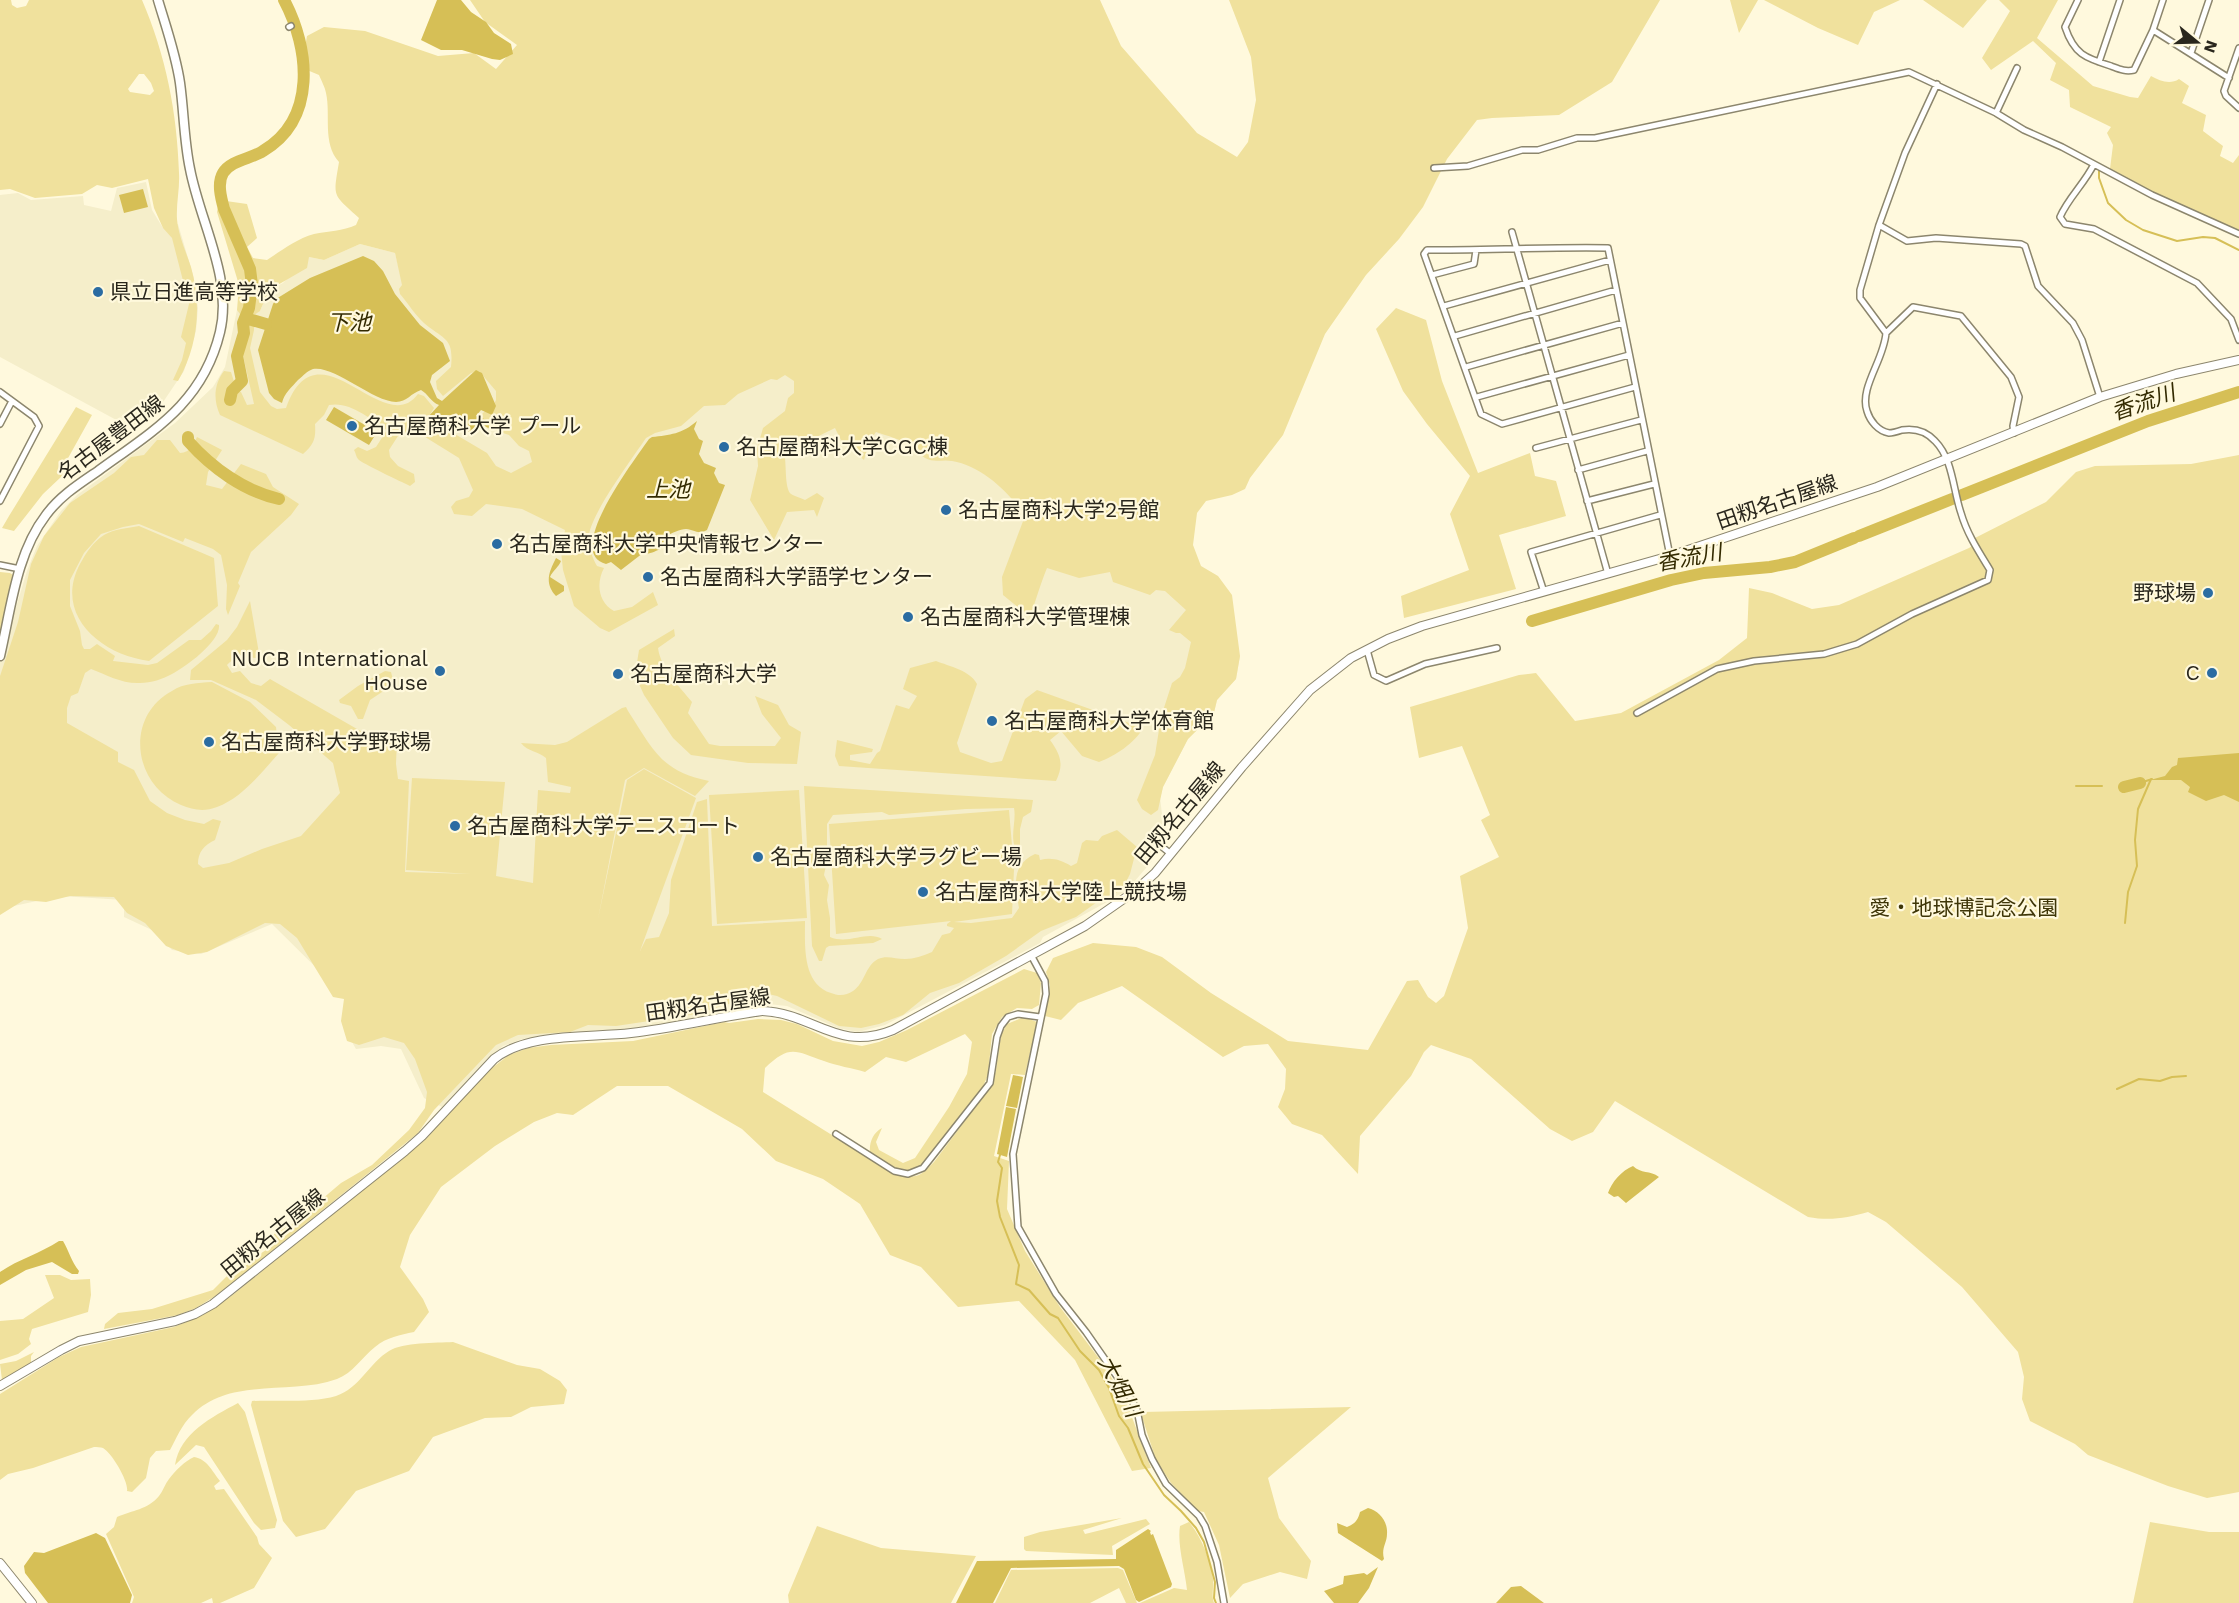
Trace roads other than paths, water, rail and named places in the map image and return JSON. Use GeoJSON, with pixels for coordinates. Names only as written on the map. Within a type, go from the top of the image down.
{"type":"FeatureCollection","features":[{"type":"Feature","properties":{"kind":"main road","name":"名古屋豊田線"},"geometry":{"type":"LineString","coordinates":[[0,656],[20,569],[33,535],[55,504],[67,492],[140,441],[180,409],[205,372],[220,333],[224,307],[220,272],[192,183],[180,81],[159,0]]}},
{"type":"Feature","properties":{"kind":"main road","name":"田籾名古屋線"},"geometry":{"type":"LineString","coordinates":[[0,1386],[80,1341],[175,1321],[213,1305],[405,1151],[494,1059],[511,1048],[545,1041],[630,1033],[762,1011],[780,1012],[825,1031],[851,1038],[869,1038],[893,1030],[1110,910],[1135,891],[1171,854],[1301,698],[1330,673],[1366,650],[1422,626],[1670,556],[1877,487],[2100,397],[2176,374],[2239,360]]}},
{"type":"Feature","properties":{"kind":"main road"},"geometry":{"type":"LineString","coordinates":[[0,1563],[32,1603]]}},
{"type":"Feature","properties":{"kind":"street"},"geometry":{"type":"LineString","coordinates":[[2078,0],[2065,27],[2070,42],[2084,57],[2127,72],[2134,70],[2153,30],[2163,0]]}},
{"type":"Feature","properties":{"kind":"street"},"geometry":{"type":"LineString","coordinates":[[2098,62],[2120,0]]}},
{"type":"Feature","properties":{"kind":"street"},"geometry":{"type":"LineString","coordinates":[[2191,53],[2209,0]]}},
{"type":"Feature","properties":{"kind":"street"},"geometry":{"type":"LineString","coordinates":[[2153,30],[2229,78]]}},
{"type":"Feature","properties":{"kind":"street"},"geometry":{"type":"LineString","coordinates":[[2239,48],[2224,91],[2226,96],[2239,108]]}},
{"type":"Feature","properties":{"kind":"street"},"geometry":{"type":"LineString","coordinates":[[1995,113],[2017,68]]}},
{"type":"Feature","properties":{"kind":"street"},"geometry":{"type":"LineString","coordinates":[[1434,168],[1468,166],[1522,150],[1538,150],[1577,138],[1594,138],[1909,72],[1995,113],[2152,195],[2239,234]]}},
{"type":"Feature","properties":{"kind":"street"},"geometry":{"type":"LineString","coordinates":[[1637,713],[1717,669],[1735,664],[1824,654],[1857,644],[1912,614],[1988,580],[1990,570],[1973,543],[1961,514],[1947,459],[1936,442],[1923,431],[1908,429],[1888,433],[1872,423],[1864,397],[1885,347],[1886,333],[1860,298],[1860,291],[1879,225],[1905,153],[1937,84]]}},
{"type":"Feature","properties":{"kind":"street"},"geometry":{"type":"LineString","coordinates":[[2094,164],[2083,184],[2063,210],[2060,217],[2065,224],[2094,229],[2197,283],[2231,319],[2239,340]]}},
{"type":"Feature","properties":{"kind":"street"},"geometry":{"type":"LineString","coordinates":[[1879,225],[1907,241],[1936,238],[1966,239],[2025,246],[2038,286],[2073,323],[2082,340],[2100,397]]}},
{"type":"Feature","properties":{"kind":"street"},"geometry":{"type":"LineString","coordinates":[[1512,232],[1515,250],[1608,574]]}},
{"type":"Feature","properties":{"kind":"street"},"geometry":{"type":"LineString","coordinates":[[1635,387],[1502,424],[1481,414],[1477,397],[1424,254],[1427,249],[1608,248],[1623,323],[1660,516],[1670,556]]}},
{"type":"Feature","properties":{"kind":"street"},"geometry":{"type":"LineString","coordinates":[[1432,275],[1474,264],[1476,250]]}},
{"type":"Feature","properties":{"kind":"street"},"geometry":{"type":"LineString","coordinates":[[1444,306],[1610,260]]}},
{"type":"Feature","properties":{"kind":"street"},"geometry":{"type":"LineString","coordinates":[[1455,336],[1616,290]]}},
{"type":"Feature","properties":{"kind":"street"},"geometry":{"type":"LineString","coordinates":[[1886,333],[1913,307],[1961,316],[2011,377],[2019,397],[2013,426],[2014,433]]}},
{"type":"Feature","properties":{"kind":"street"},"geometry":{"type":"LineString","coordinates":[[1466,367],[1623,323]]}},
{"type":"Feature","properties":{"kind":"street"},"geometry":{"type":"LineString","coordinates":[[1477,397],[1629,355]]}},
{"type":"Feature","properties":{"kind":"street"},"geometry":{"type":"LineString","coordinates":[[0,392],[34,417],[39,426],[0,501]]}},
{"type":"Feature","properties":{"kind":"street"},"geometry":{"type":"LineString","coordinates":[[0,424],[12,401]]}},
{"type":"Feature","properties":{"kind":"street"},"geometry":{"type":"LineString","coordinates":[[1536,448],[1641,420]]}},
{"type":"Feature","properties":{"kind":"street"},"geometry":{"type":"LineString","coordinates":[[1578,470],[1647,451]]}},
{"type":"Feature","properties":{"kind":"street"},"geometry":{"type":"LineString","coordinates":[[1587,501],[1654,484]]}},
{"type":"Feature","properties":{"kind":"street"},"geometry":{"type":"LineString","coordinates":[[1544,592],[1531,552],[1660,516]]}},
{"type":"Feature","properties":{"kind":"street"},"geometry":{"type":"LineString","coordinates":[[0,564],[20,569]]}},
{"type":"Feature","properties":{"kind":"street"},"geometry":{"type":"LineString","coordinates":[[1366,650],[1374,675],[1386,681],[1425,664],[1497,648]]}},
{"type":"Feature","properties":{"kind":"street"},"geometry":{"type":"LineString","coordinates":[[1156,842],[1171,854]]}},
{"type":"Feature","properties":{"kind":"street"},"geometry":{"type":"LineString","coordinates":[[1031,955],[1046,985],[1013,1155],[1018,1227],[1056,1294],[1125,1388],[1137,1410],[1142,1435],[1166,1484],[1199,1516],[1205,1526],[1217,1562],[1224,1603]]}},
{"type":"Feature","properties":{"kind":"street"},"geometry":{"type":"LineString","coordinates":[[836,1134],[894,1171],[908,1174],[923,1168],[990,1083],[997,1037],[1001,1026],[1008,1017],[1018,1014],[1040,1017]]}},
{"type":"Feature","properties":{"kind":"water"},"geometry":{"type":"Polygon","coordinates":[[[437,0],[461,0],[471,12],[486,22],[494,33],[511,44],[513,54],[500,60],[492,59],[462,50],[441,50],[421,40],[437,0]]]}},
{"type":"Feature","properties":{"kind":"water"},"geometry":{"type":"Polygon","coordinates":[[[143,189],[148,207],[124,213],[119,195],[143,189]]]}},
{"type":"Feature","properties":{"kind":"water","name":"下池"},"geometry":{"type":"Polygon","coordinates":[[[363,256],[374,261],[383,271],[395,294],[420,325],[443,343],[450,361],[432,375],[430,382],[437,398],[442,401],[476,370],[482,373],[496,406],[492,415],[481,410],[476,416],[487,420],[490,429],[483,425],[472,435],[466,429],[454,424],[446,427],[428,422],[427,418],[439,405],[421,390],[400,402],[386,400],[322,369],[313,369],[305,374],[288,390],[282,403],[269,393],[258,350],[276,299],[310,278],[363,256]]]}},
{"type":"Feature","properties":{"kind":"water","name":"名古屋商科大学 プール"},"geometry":{"type":"Polygon","coordinates":[[[334,407],[377,432],[369,445],[326,420],[334,407]]]}},
{"type":"Feature","properties":{"kind":"water","name":"上池"},"geometry":{"type":"Polygon","coordinates":[[[697,421],[694,429],[699,439],[703,441],[699,454],[704,463],[716,468],[714,473],[719,483],[725,485],[707,530],[699,532],[684,529],[666,536],[662,548],[643,553],[621,570],[611,562],[606,564],[595,556],[592,542],[606,504],[649,439],[681,431],[697,421]]]}},
{"type":"Feature","properties":{"kind":"water"},"geometry":{"type":"Polygon","coordinates":[[[556,558],[561,561],[550,577],[564,586],[564,591],[556,596],[550,587],[549,577],[556,558]]]}},
{"type":"Feature","properties":{"kind":"water"},"geometry":{"type":"Polygon","coordinates":[[[2239,753],[2239,802],[2224,795],[2206,801],[2188,792],[2190,787],[2181,780],[2150,780],[2165,776],[2172,767],[2177,765],[2178,758],[2239,753]]]}},
{"type":"Feature","properties":{"kind":"water"},"geometry":{"type":"Polygon","coordinates":[[[1013,1075],[1023,1077],[1017,1108],[1006,1106],[1013,1075]]]}},
{"type":"Feature","properties":{"kind":"water"},"geometry":{"type":"Polygon","coordinates":[[[1006,1107],[1016,1109],[1007,1157],[997,1154],[1006,1107]]]}},
{"type":"Feature","properties":{"kind":"water"},"geometry":{"type":"Polygon","coordinates":[[[1633,1166],[1659,1177],[1626,1203],[1618,1196],[1614,1197],[1608,1193],[1618,1177],[1633,1166]]]}},
{"type":"Feature","properties":{"kind":"water"},"geometry":{"type":"Polygon","coordinates":[[[63,1241],[79,1271],[78,1274],[72,1274],[52,1262],[26,1270],[0,1285],[0,1272],[63,1241]]]}},
{"type":"Feature","properties":{"kind":"water"},"geometry":{"type":"Polygon","coordinates":[[[1368,1508],[1379,1514],[1386,1525],[1387,1537],[1382,1561],[1338,1533],[1337,1523],[1350,1526],[1356,1521],[1360,1512],[1368,1508]]]}},
{"type":"Feature","properties":{"kind":"water"},"geometry":{"type":"Polygon","coordinates":[[[1148,1529],[1151,1535],[1153,1534],[1172,1584],[1171,1587],[1139,1602],[1136,1600],[1124,1569],[1119,1566],[1011,1568],[993,1603],[956,1603],[977,1561],[1116,1559],[1116,1550],[1148,1529]]]}},
{"type":"Feature","properties":{"kind":"water"},"geometry":{"type":"Polygon","coordinates":[[[96,1533],[105,1538],[132,1595],[130,1603],[48,1603],[25,1573],[24,1566],[34,1552],[44,1553],[96,1533]]]}},
{"type":"Feature","properties":{"kind":"water"},"geometry":{"type":"Polygon","coordinates":[[[1378,1567],[1369,1588],[1358,1603],[1334,1603],[1324,1591],[1343,1584],[1344,1576],[1364,1573],[1367,1575],[1378,1567]]]}},
{"type":"Feature","properties":{"kind":"water"},"geometry":{"type":"Polygon","coordinates":[[[1521,1586],[1544,1603],[1496,1603],[1511,1587],[1521,1586]]]}},
{"type":"Feature","properties":{"kind":"waterway"},"geometry":{"type":"LineString","coordinates":[[230,400],[232,391],[242,381],[237,356],[244,333],[243,323],[249,308],[252,285],[250,269],[224,209],[220,181],[223,173],[231,165],[258,154],[280,137],[293,121],[300,102],[304,82],[303,61],[293,19],[284,0]]}},
{"type":"Feature","properties":{"kind":"waterway"},"geometry":{"type":"LineString","coordinates":[[2099,170],[2099,178],[2108,203],[2126,220],[2143,230],[2177,241],[2203,237],[2215,238],[2239,250]]}},
{"type":"Feature","properties":{"kind":"waterway"},"geometry":{"type":"LineString","coordinates":[[245,318],[266,324]]}},
{"type":"Feature","properties":{"kind":"waterway","name":"香流川"},"geometry":{"type":"LineString","coordinates":[[1962,495],[2148,421],[2239,392]]}},
{"type":"Feature","properties":{"kind":"waterway"},"geometry":{"type":"LineString","coordinates":[[188,437],[188,441],[197,451],[229,477],[253,490],[279,499]]}},
{"type":"Feature","properties":{"kind":"waterway","name":"香流川"},"geometry":{"type":"LineString","coordinates":[[1859,536],[1952,499]]}},
{"type":"Feature","properties":{"kind":"waterway","name":"香流川"},"geometry":{"type":"LineString","coordinates":[[1532,621],[1671,580],[1704,573],[1770,567],[1795,562],[1854,538]]}},
{"type":"Feature","properties":{"kind":"waterway"},"geometry":{"type":"LineString","coordinates":[[2125,923],[2128,892],[2137,866],[2135,840],[2138,809],[2151,779]]}},
{"type":"Feature","properties":{"kind":"waterway"},"geometry":{"type":"LineString","coordinates":[[2143,782],[2152,779]]}},
{"type":"Feature","properties":{"kind":"waterway"},"geometry":{"type":"LineString","coordinates":[[2124,787],[2140,783]]}},
{"type":"Feature","properties":{"kind":"waterway"},"geometry":{"type":"LineString","coordinates":[[2076,786],[2102,786]]}},
{"type":"Feature","properties":{"kind":"waterway"},"geometry":{"type":"LineString","coordinates":[[2117,1089],[2139,1079],[2160,1081],[2186,1076]]}},
{"type":"Feature","properties":{"kind":"waterway","name":"大畑川"},"geometry":{"type":"LineString","coordinates":[[1000,1155],[998,1162],[1002,1168],[997,1201],[1000,1217],[1019,1265],[1016,1284],[1029,1290],[1050,1314],[1058,1318],[1080,1351],[1099,1370],[1143,1464],[1164,1495],[1196,1528],[1204,1542],[1215,1582],[1216,1603]]}},
{"type":"Feature","properties":{"kind":"place","name":"県立日進高等学校"},"geometry":{"type":"Point","coordinates":[98,292]}},
{"type":"Feature","properties":{"kind":"place","name":"名古屋商科大学 プール"},"geometry":{"type":"Point","coordinates":[352,426]}},
{"type":"Feature","properties":{"kind":"place","name":"名古屋商科大学CGC棟"},"geometry":{"type":"Point","coordinates":[724,447]}},
{"type":"Feature","properties":{"kind":"place","name":"名古屋商科大学2号館"},"geometry":{"type":"Point","coordinates":[946,510]}},
{"type":"Feature","properties":{"kind":"place","name":"名古屋商科大学中央情報センター"},"geometry":{"type":"Point","coordinates":[497,544]}},
{"type":"Feature","properties":{"kind":"place","name":"名古屋商科大学語学センター"},"geometry":{"type":"Point","coordinates":[648,577]}},
{"type":"Feature","properties":{"kind":"place","name":"野球場"},"geometry":{"type":"Point","coordinates":[2208,593]}},
{"type":"Feature","properties":{"kind":"place","name":"名古屋商科大学管理棟"},"geometry":{"type":"Point","coordinates":[908,617]}},
{"type":"Feature","properties":{"kind":"place","name":"NUCB International House"},"geometry":{"type":"Point","coordinates":[440,671]}},
{"type":"Feature","properties":{"kind":"place","name":"C"},"geometry":{"type":"Point","coordinates":[2212,673]}},
{"type":"Feature","properties":{"kind":"place","name":"名古屋商科大学"},"geometry":{"type":"Point","coordinates":[618,674]}},
{"type":"Feature","properties":{"kind":"place","name":"名古屋商科大学体育館"},"geometry":{"type":"Point","coordinates":[992,721]}},
{"type":"Feature","properties":{"kind":"place","name":"名古屋商科大学野球場"},"geometry":{"type":"Point","coordinates":[209,742]}},
{"type":"Feature","properties":{"kind":"place","name":"名古屋商科大学テニスコート"},"geometry":{"type":"Point","coordinates":[455,826]}},
{"type":"Feature","properties":{"kind":"place","name":"名古屋商科大学ラグビー場"},"geometry":{"type":"Point","coordinates":[758,857]}},
{"type":"Feature","properties":{"kind":"place","name":"名古屋商科大学陸上競技場"},"geometry":{"type":"Point","coordinates":[923,892]}},
{"type":"Feature","properties":{"kind":"park label","name":"愛・地球博記念公園"},"geometry":{"type":"Point","coordinates":[1964,908]}}]}
